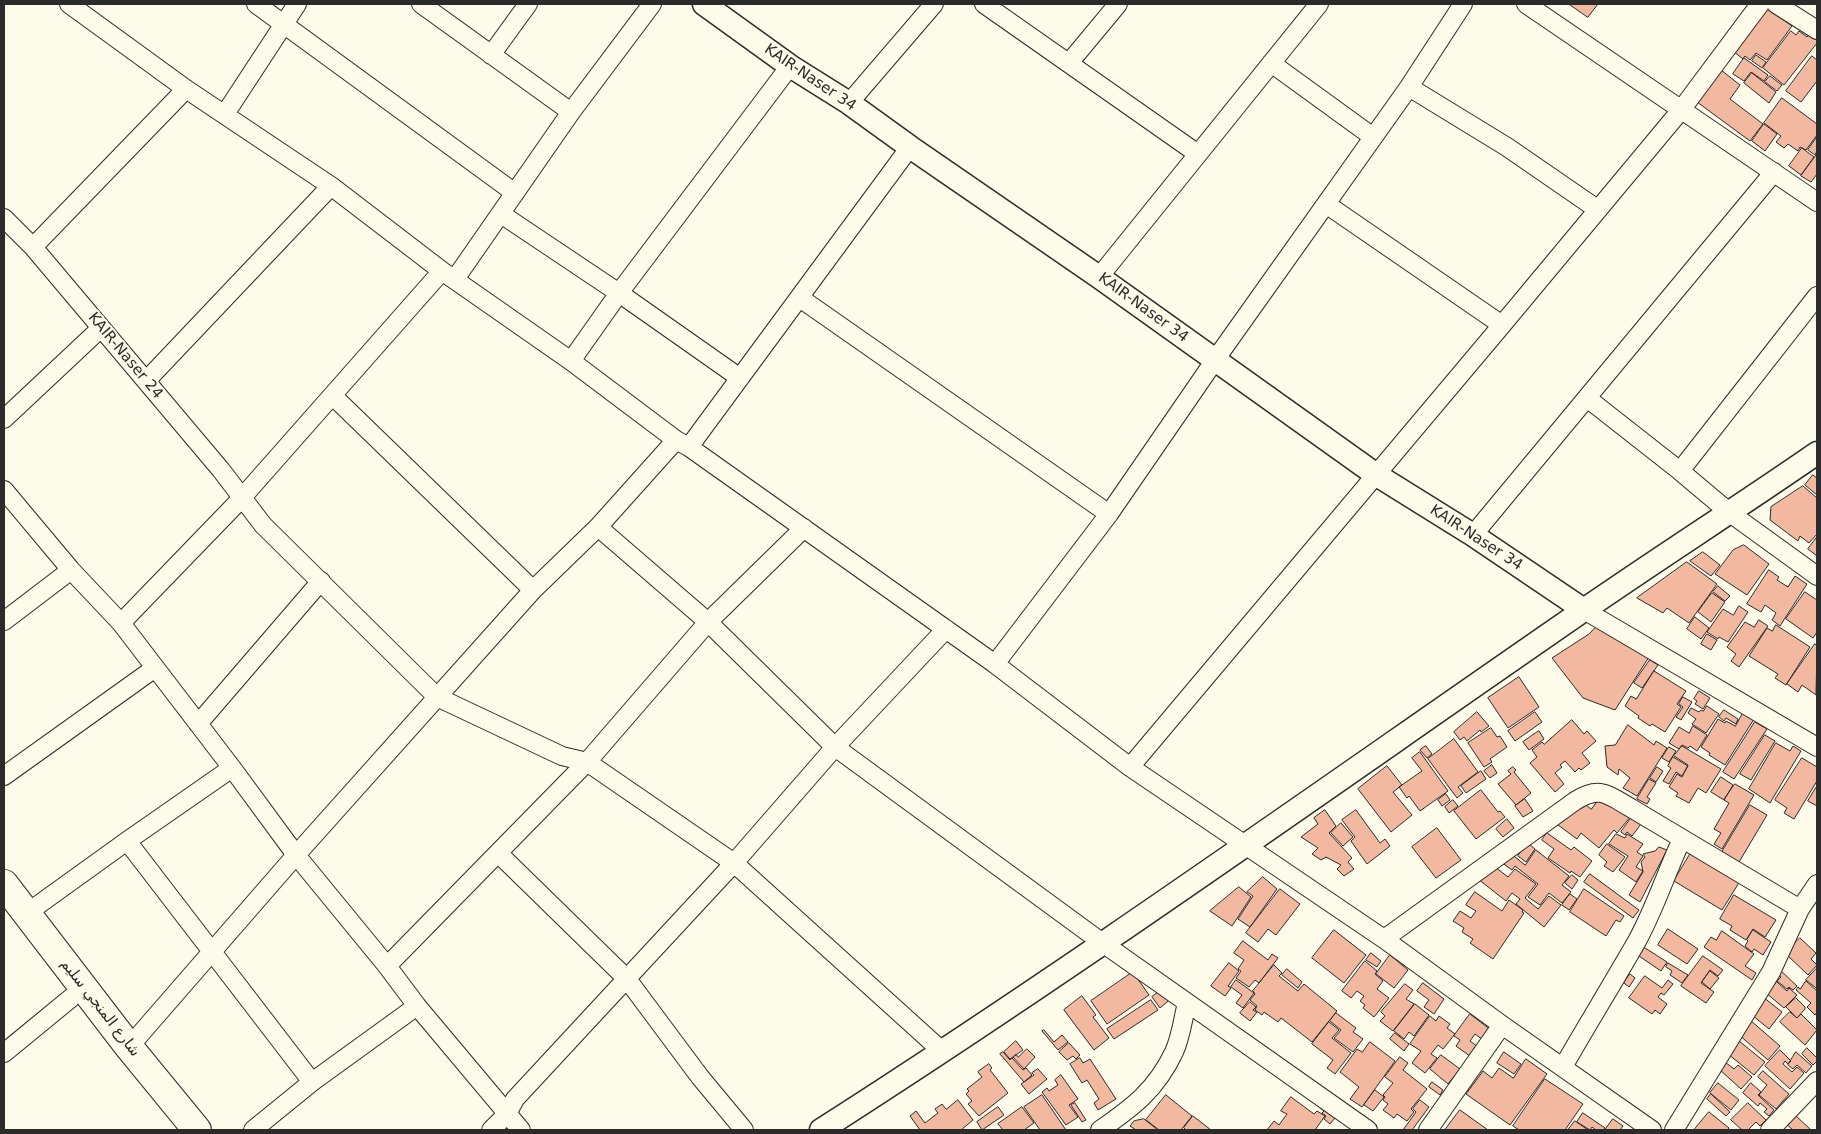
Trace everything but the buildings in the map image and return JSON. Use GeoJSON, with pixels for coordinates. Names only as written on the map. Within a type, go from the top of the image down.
{"type":"FeatureCollection","features":[{"type":"Feature","properties":{"kind":"main road","name":"شارع المنجي سليم"},"geometry":{"type":"LineString","coordinates":[[4,884],[15,913],[71,998],[177,1130]]}},
{"type":"Feature","properties":{"kind":"main road","name":"شارع المنجي سليم"},"geometry":{"type":"LineString","coordinates":[[15,913],[197,1130]]}},
{"type":"Feature","properties":{"kind":"street"},"geometry":{"type":"LineString","coordinates":[[69,4],[186,88],[331,186],[448,275],[571,361],[683,444],[995,664],[1130,767],[1384,939],[1502,1025],[1652,1130]]}},
{"type":"Feature","properties":{"kind":"street"},"geometry":{"type":"LineString","coordinates":[[256,4],[515,193]]}},
{"type":"Feature","properties":{"kind":"street"},"geometry":{"type":"LineString","coordinates":[[225,114],[297,4]]}},
{"type":"Feature","properties":{"kind":"street"},"geometry":{"type":"LineString","coordinates":[[421,4],[571,112]]}},
{"type":"Feature","properties":{"kind":"street"},"geometry":{"type":"LineString","coordinates":[[491,55],[528,4]]}},
{"type":"Feature","properties":{"kind":"street"},"geometry":{"type":"LineString","coordinates":[[121,623],[448,275],[501,214],[571,112],[652,4]]}},
{"type":"Feature","properties":{"kind":"street","name":"KAIR-Naser 34"},"geometry":{"type":"LineString","coordinates":[[704,4],[790,66],[849,103],[1099,276],[1375,474],[1473,535],[1584,610]]}},
{"type":"Feature","properties":{"kind":"street"},"geometry":{"type":"LineString","coordinates":[[849,103],[934,4]]}},
{"type":"Feature","properties":{"kind":"street"},"geometry":{"type":"LineString","coordinates":[[984,4],[1198,154]]}},
{"type":"Feature","properties":{"kind":"street"},"geometry":{"type":"LineString","coordinates":[[1068,63],[1118,4]]}},
{"type":"Feature","properties":{"kind":"street"},"geometry":{"type":"LineString","coordinates":[[1099,276],[1319,4]]}},
{"type":"Feature","properties":{"kind":"street"},"geometry":{"type":"LineString","coordinates":[[995,664],[1109,514],[1215,360],[1409,87],[1463,4]]}},
{"type":"Feature","properties":{"kind":"street"},"geometry":{"type":"LineString","coordinates":[[1526,4],[1817,202]]}},
{"type":"Feature","properties":{"kind":"street"},"geometry":{"type":"LineString","coordinates":[[1130,767],[1681,110],[1760,4]]}},
{"type":"Feature","properties":{"kind":"street"},"geometry":{"type":"LineString","coordinates":[[1776,4],[1817,30]]}},
{"type":"Feature","properties":{"kind":"street"},"geometry":{"type":"LineString","coordinates":[[1271,63],[1373,137]]}},
{"type":"Feature","properties":{"kind":"street"},"geometry":{"type":"LineString","coordinates":[[571,361],[619,293],[790,66]]}},
{"type":"Feature","properties":{"kind":"street"},"geometry":{"type":"LineString","coordinates":[[1409,87],[1507,146],[1597,209]]}},
{"type":"Feature","properties":{"kind":"street"},"geometry":{"type":"LineString","coordinates":[[33,247],[186,88]]}},
{"type":"Feature","properties":{"kind":"street"},"geometry":{"type":"LineString","coordinates":[[129,1047],[296,855],[534,590],[683,444],[740,378],[910,147]]}},
{"type":"Feature","properties":{"kind":"street"},"geometry":{"type":"LineString","coordinates":[[1473,535],[1774,172]]}},
{"type":"Feature","properties":{"kind":"street"},"geometry":{"type":"LineString","coordinates":[[146,381],[331,186]]}},
{"type":"Feature","properties":{"kind":"street"},"geometry":{"type":"LineString","coordinates":[[1326,204],[1502,325]]}},
{"type":"Feature","properties":{"kind":"street"},"geometry":{"type":"LineString","coordinates":[[501,214],[619,293],[740,378]]}},
{"type":"Feature","properties":{"kind":"street","name":"KAIR-Naser 24"},"geometry":{"type":"LineString","coordinates":[[4,218],[33,247],[242,496],[274,537],[321,581],[437,697],[562,756],[587,762]]}},
{"type":"Feature","properties":{"kind":"street"},"geometry":{"type":"LineString","coordinates":[[1680,471],[1817,296]]}},
{"type":"Feature","properties":{"kind":"street"},"geometry":{"type":"LineString","coordinates":[[800,298],[1109,514]]}},
{"type":"Feature","properties":{"kind":"street"},"geometry":{"type":"LineString","coordinates":[[4,419],[101,328]]}},
{"type":"Feature","properties":{"kind":"street"},"geometry":{"type":"LineString","coordinates":[[333,396],[534,590]]}},
{"type":"Feature","properties":{"kind":"street"},"geometry":{"type":"LineString","coordinates":[[1587,398],[1730,513],[1817,576]]}},
{"type":"Feature","properties":{"kind":"street"},"geometry":{"type":"LineString","coordinates":[[821,1130],[943,1052],[1104,944],[1584,610],[1817,453]]}},
{"type":"Feature","properties":{"kind":"street"},"geometry":{"type":"LineString","coordinates":[[4,490],[71,570],[121,623],[296,855],[387,966],[417,1006],[521,1130]]}},
{"type":"Feature","properties":{"kind":"street"},"geometry":{"type":"LineString","coordinates":[[598,527],[708,622],[835,747],[1357,1127]]}},
{"type":"Feature","properties":{"kind":"street"},"geometry":{"type":"LineString","coordinates":[[387,966],[587,762],[708,622],[804,528]]}},
{"type":"Feature","properties":{"kind":"street"},"geometry":{"type":"LineString","coordinates":[[4,621],[71,570]]}},
{"type":"Feature","properties":{"kind":"street"},"geometry":{"type":"LineString","coordinates":[[198,724],[321,581]]}},
{"type":"Feature","properties":{"kind":"street"},"geometry":{"type":"LineString","coordinates":[[1584,610],[1817,747]]}},
{"type":"Feature","properties":{"kind":"street"},"geometry":{"type":"LineString","coordinates":[[491,1130],[507,1114],[515,1098],[734,863],[835,747],[946,629]]}},
{"type":"Feature","properties":{"kind":"street"},"geometry":{"type":"LineString","coordinates":[[4,776],[155,668]]}},
{"type":"Feature","properties":{"kind":"street"},"geometry":{"type":"LineString","coordinates":[[587,762],[734,863],[943,1052]]}},
{"type":"Feature","properties":{"kind":"street"},"geometry":{"type":"LineString","coordinates":[[15,913],[127,840],[232,768]]}},
{"type":"Feature","properties":{"kind":"street"},"geometry":{"type":"LineString","coordinates":[[1384,939],[1589,793],[1595,792],[1610,796],[1800,909]]}},
{"type":"Feature","properties":{"kind":"street"},"geometry":{"type":"LineString","coordinates":[[1563,1067],[1637,940],[1660,894],[1673,857],[1682,839]]}},
{"type":"Feature","properties":{"kind":"street"},"geometry":{"type":"LineString","coordinates":[[127,840],[312,1082]]}},
{"type":"Feature","properties":{"kind":"street"},"geometry":{"type":"LineString","coordinates":[[498,853],[627,979],[700,1078],[744,1130]]}},
{"type":"Feature","properties":{"kind":"street"},"geometry":{"type":"LineString","coordinates":[[1674,1130],[1771,972],[1800,909],[1817,884]]}},
{"type":"Feature","properties":{"kind":"street"},"geometry":{"type":"LineString","coordinates":[[4,1054],[71,998]]}},
{"type":"Feature","properties":{"kind":"street"},"geometry":{"type":"LineString","coordinates":[[1100,1130],[1142,1099],[1156,1082],[1174,1051],[1187,1002]]}},
{"type":"Feature","properties":{"kind":"street"},"geometry":{"type":"LineString","coordinates":[[253,1130],[312,1082],[417,1006]]}},
{"type":"Feature","properties":{"kind":"street"},"geometry":{"type":"LineString","coordinates":[[1428,1130],[1502,1025]]}},
{"type":"Feature","properties":{"kind":"street"},"geometry":{"type":"LineString","coordinates":[[1770,1130],[1817,1081]]}}]}
